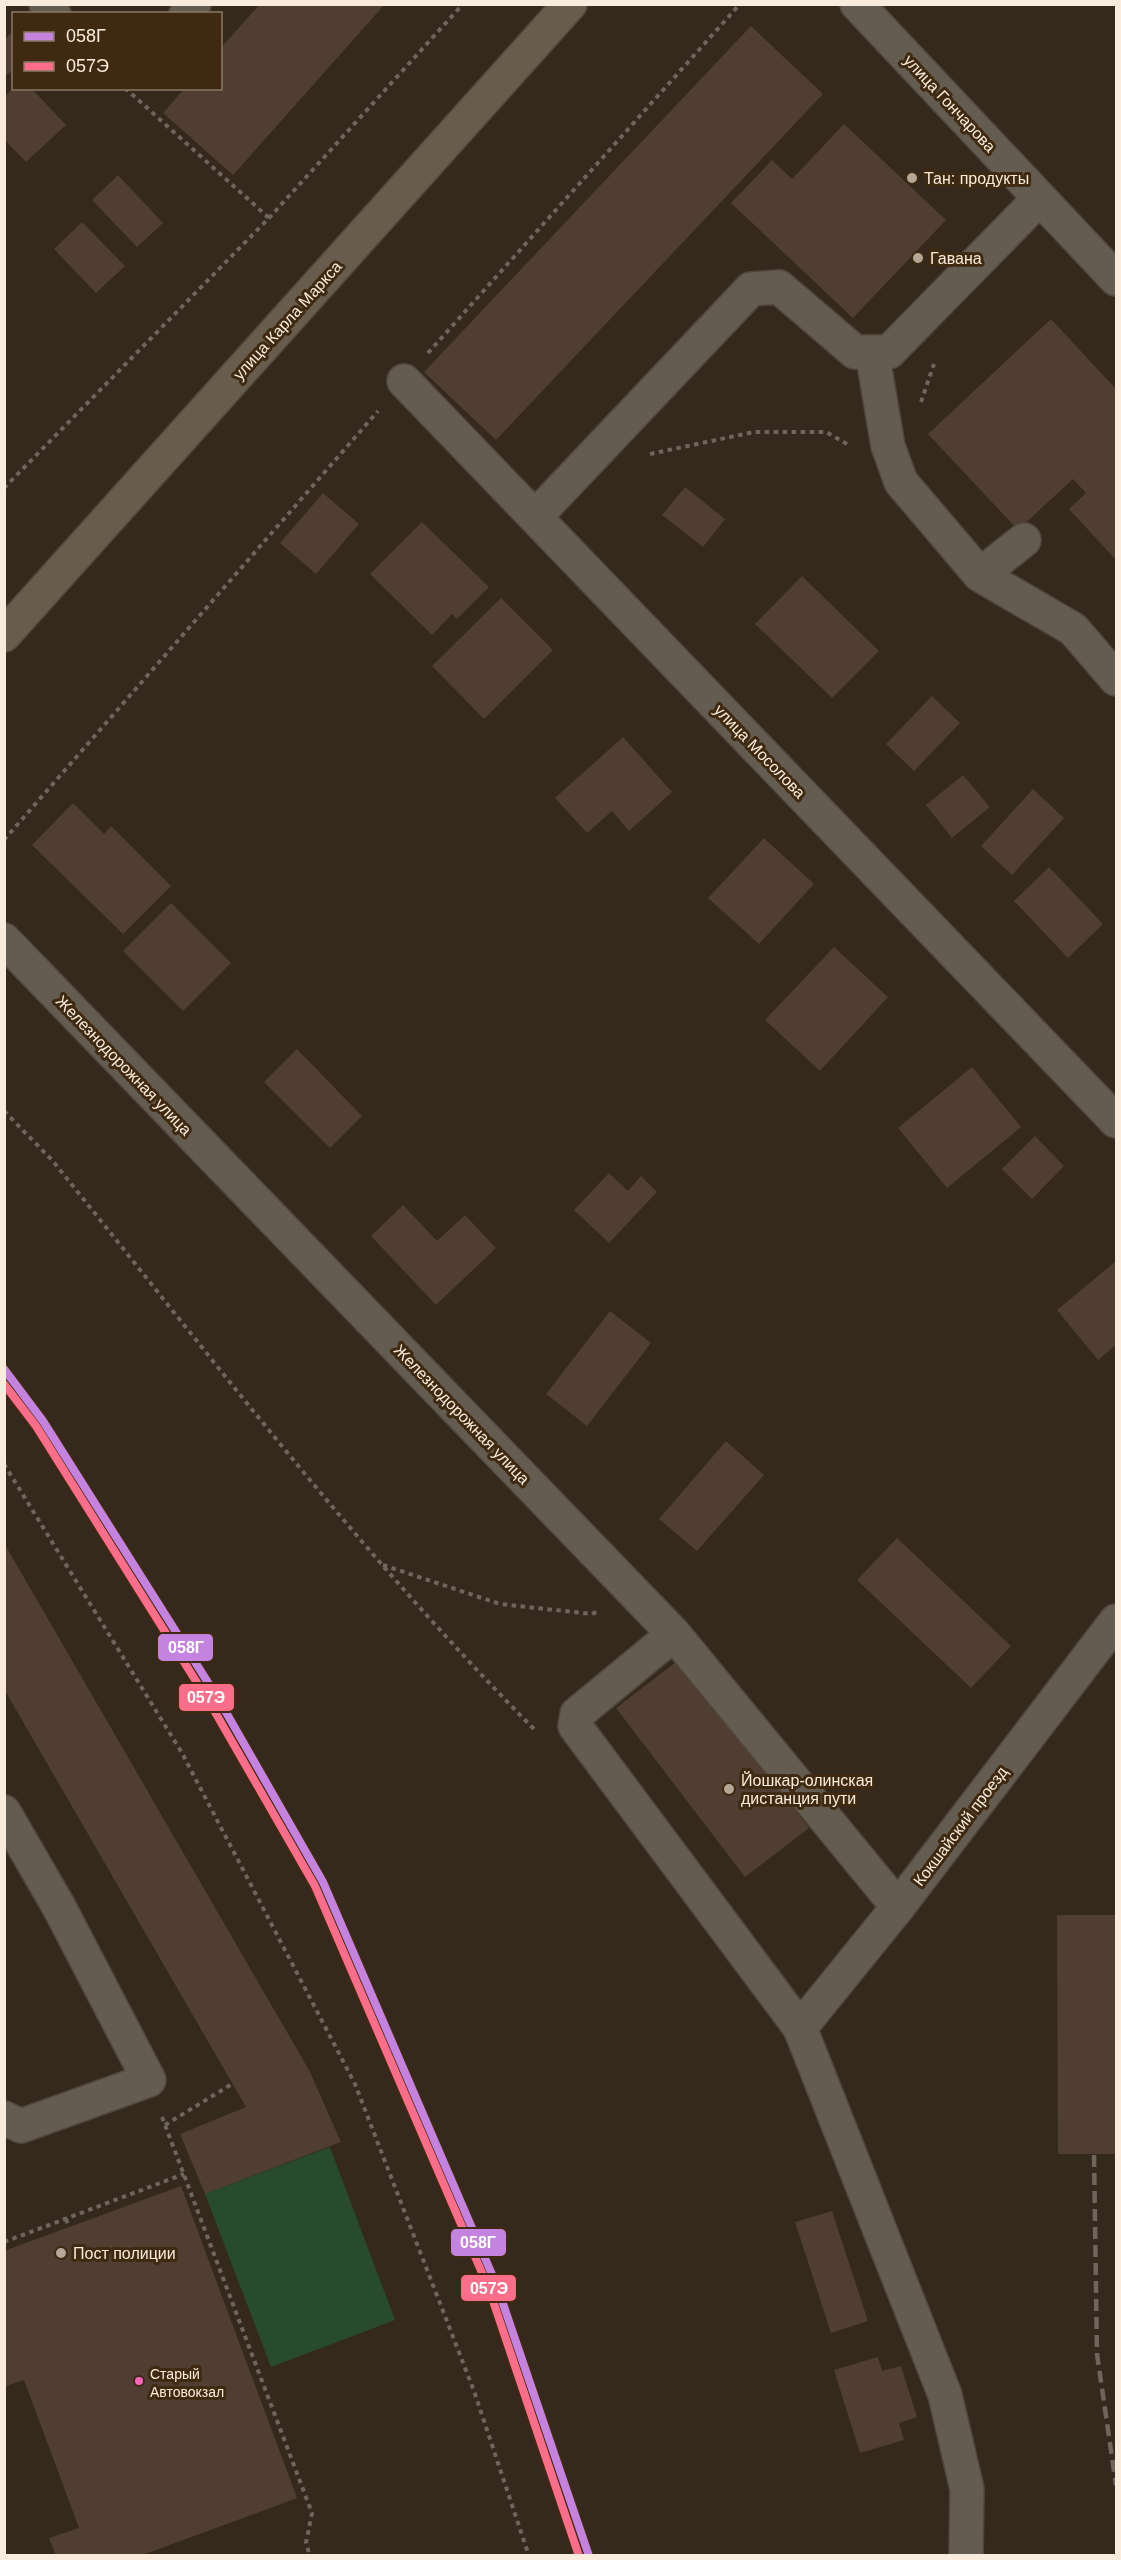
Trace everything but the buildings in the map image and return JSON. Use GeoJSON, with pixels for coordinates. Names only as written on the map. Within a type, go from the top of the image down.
{"type":"FeatureCollection","features":[{"type":"Feature","properties":{"kind":"main road","name":"улица Карла Маркса"},"geometry":{"type":"LineString","coordinates":[[4,635],[570,4]]}},
{"type":"Feature","properties":{"kind":"street","name":"улица Гончарова"},"geometry":{"type":"LineString","coordinates":[[857,4],[1116,279]]}},
{"type":"Feature","properties":{"kind":"street"},"geometry":{"type":"LineString","coordinates":[[535,517],[752,289],[779,288],[855,352],[890,352],[1040,198]]}},
{"type":"Feature","properties":{"kind":"street"},"geometry":{"type":"LineString","coordinates":[[872,352],[888,446],[901,482],[980,576],[1073,629],[1116,678]]}},
{"type":"Feature","properties":{"kind":"street","name":"улица Мосолова"},"geometry":{"type":"LineString","coordinates":[[404,381],[1116,1121]]}},
{"type":"Feature","properties":{"kind":"street"},"geometry":{"type":"LineString","coordinates":[[980,576],[1024,540]]}},
{"type":"Feature","properties":{"kind":"street","name":"Железнодорожная улица"},"geometry":{"type":"LineString","coordinates":[[4,940],[674,1634],[898,1907]]}},
{"type":"Feature","properties":{"kind":"street","name":"Кокшайский проезд"},"geometry":{"type":"LineString","coordinates":[[800,2028],[898,1907],[1116,1621]]}},
{"type":"Feature","properties":{"kind":"street"},"geometry":{"type":"LineString","coordinates":[[674,1634],[577,1714],[575,1726],[800,2028],[945,2395],[967,2489],[966,2556]]}},
{"type":"Feature","properties":{"kind":"street"},"geometry":{"type":"LineString","coordinates":[[4,1812],[59,1907],[148,2080],[21,2126],[4,2118]]}},
{"type":"Feature","properties":{"kind":"path"},"geometry":{"type":"LineString","coordinates":[[4,488],[269,218],[463,4]]}},
{"type":"Feature","properties":{"kind":"path"},"geometry":{"type":"LineString","coordinates":[[4,840],[404,381],[740,4]]}},
{"type":"Feature","properties":{"kind":"path"},"geometry":{"type":"LineString","coordinates":[[127,90],[269,218]]}},
{"type":"Feature","properties":{"kind":"path"},"geometry":{"type":"LineString","coordinates":[[920,406],[934,363]]}},
{"type":"Feature","properties":{"kind":"path"},"geometry":{"type":"LineString","coordinates":[[649,454],[754,432],[826,432],[897,472]]}},
{"type":"Feature","properties":{"kind":"path"},"geometry":{"type":"LineString","coordinates":[[4,1111],[52,1160],[381,1565],[483,1678],[540,1735]]}},
{"type":"Feature","properties":{"kind":"path"},"geometry":{"type":"LineString","coordinates":[[4,1464],[182,1753],[355,2084],[474,2391],[529,2556]]}},
{"type":"Feature","properties":{"kind":"path"},"geometry":{"type":"LineString","coordinates":[[381,1565],[500,1604],[592,1614],[635,1594]]}},
{"type":"Feature","properties":{"kind":"path"},"geometry":{"type":"LineString","coordinates":[[148,2080],[312,2513],[306,2543],[310,2556]]}},
{"type":"Feature","properties":{"kind":"path"},"geometry":{"type":"LineString","coordinates":[[165,2125],[232,2084]]}},
{"type":"Feature","properties":{"kind":"path"},"geometry":{"type":"LineString","coordinates":[[4,2242],[184,2174]]}},
{"type":"Feature","properties":{"kind":"path"},"geometry":{"type":"LineString","coordinates":[[66,2219],[69,2228]]}},
{"type":"Feature","properties":{"kind":"green space"},"geometry":{"type":"Polygon","coordinates":[[[330,2147],[395,2320],[271,2367],[205,2194],[330,2147]]]}},
{"type":"Feature","properties":{"kind":"railway"},"geometry":{"type":"LineString","coordinates":[[1094,2155],[1097,2354],[1116,2485]]}},
{"type":"Feature","properties":{"kind":"transit line","name":"058Г"},"geometry":{"type":"LineString","coordinates":[[4,1369],[43,1421],[219,1700],[323,1882],[497,2286],[589,2556]]}},
{"type":"Feature","properties":{"kind":"transit line","name":"057Э"},"geometry":{"type":"LineString","coordinates":[[4,1384],[36,1426],[211,1705],[315,1886],[489,2289],[579,2556]]}},
{"type":"Feature","properties":{"kind":"place","name":"Тан: продукты"},"geometry":{"type":"Point","coordinates":[912,178]}},
{"type":"Feature","properties":{"kind":"place","name":"Гавана"},"geometry":{"type":"Point","coordinates":[918,258]}},
{"type":"Feature","properties":{"kind":"place","name":"Йошкар-олинская дистанция пути"},"geometry":{"type":"Point","coordinates":[729,1789]}},
{"type":"Feature","properties":{"kind":"place","name":"Пост полиции"},"geometry":{"type":"Point","coordinates":[61,2253]}},
{"type":"Feature","properties":{"kind":"place","name":"Старый Автовокзал"},"geometry":{"type":"Point","coordinates":[139,2381]}}]}
